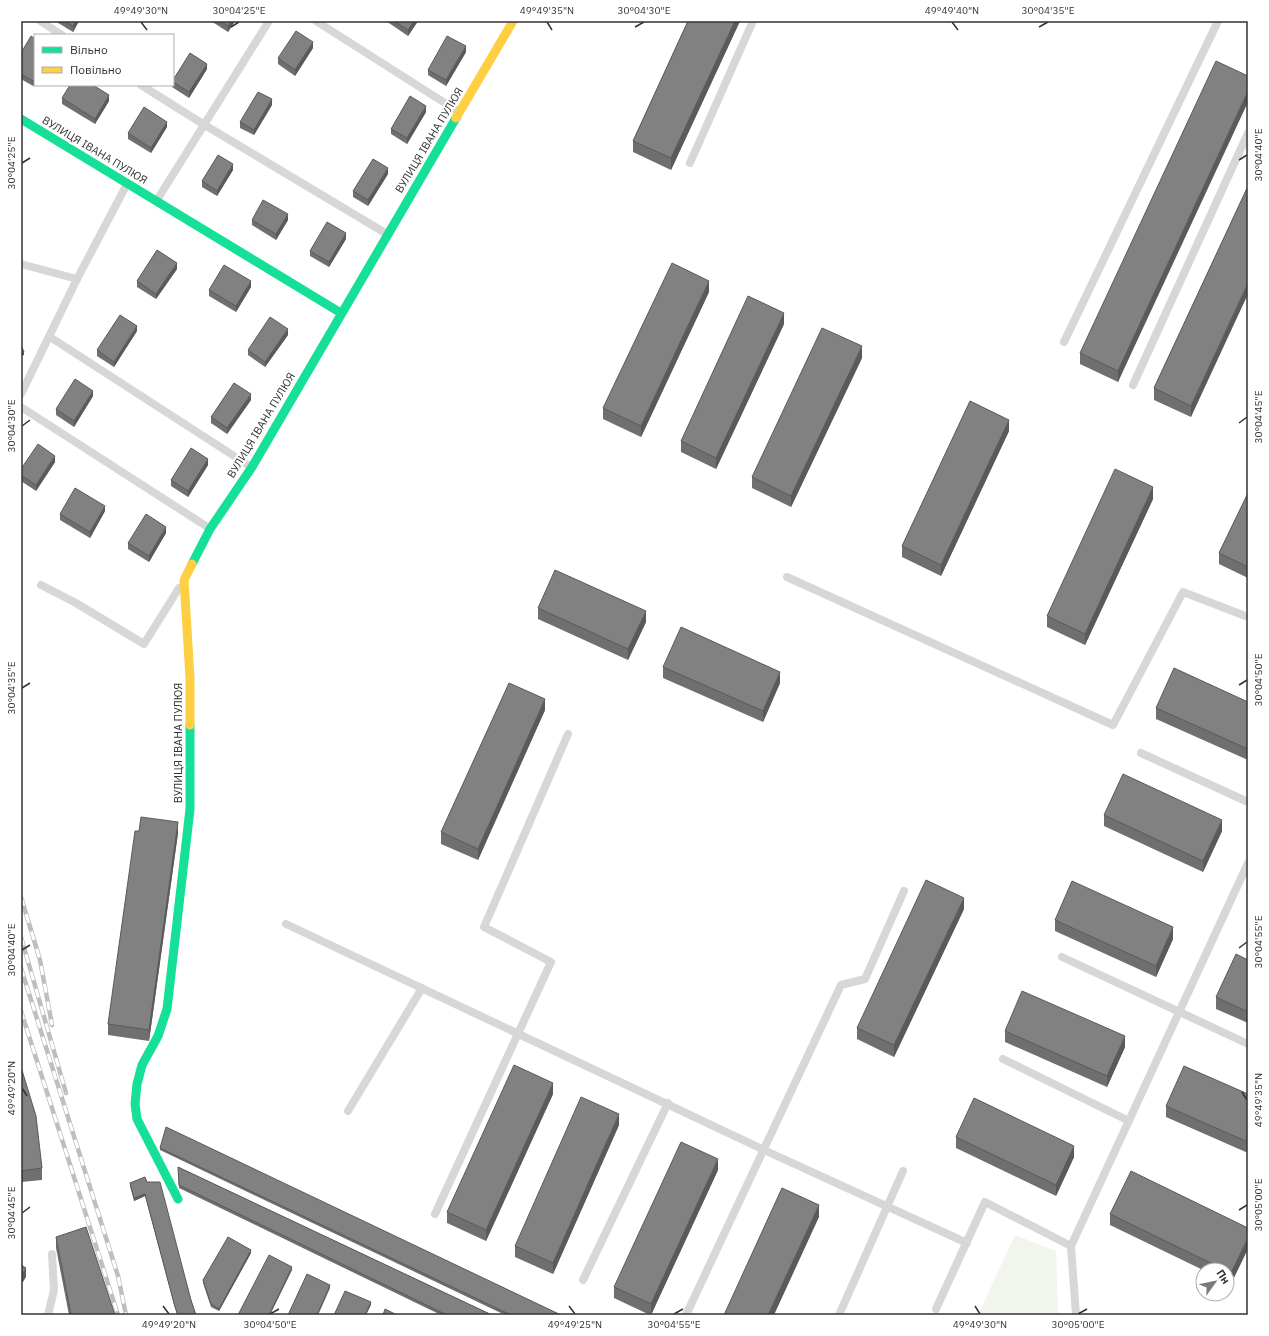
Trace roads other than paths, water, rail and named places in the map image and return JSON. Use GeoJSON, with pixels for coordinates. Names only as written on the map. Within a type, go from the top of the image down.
{"type":"FeatureCollection","features":[{"type":"Feature","properties":{"kind":"street","name":"ВУЛИЦЯ ІВАНА ПУЛЮЯ"},"geometry":{"type":"LineString","coordinates":[[178,1199],[137,1119],[135,1104],[137,1084],[142,1065],[158,1036],[167,1009],[190,809],[190,678],[184,580],[210,529],[252,467],[513,21]]}},
{"type":"Feature","properties":{"kind":"street","name":"ВУЛИЦЯ ІВАНА ПУЛЮЯ"},"geometry":{"type":"LineString","coordinates":[[21,119],[342,313]]}},
{"type":"Feature","properties":{"kind":"lane"},"geometry":{"type":"LineString","coordinates":[[40,21],[60,34]]}},
{"type":"Feature","properties":{"kind":"lane"},"geometry":{"type":"LineString","coordinates":[[156,201],[269,21]]}},
{"type":"Feature","properties":{"kind":"lane"},"geometry":{"type":"LineString","coordinates":[[316,21],[460,113]]}},
{"type":"Feature","properties":{"kind":"lane"},"geometry":{"type":"LineString","coordinates":[[690,163],[753,21]]}},
{"type":"Feature","properties":{"kind":"lane"},"geometry":{"type":"LineString","coordinates":[[1064,342],[1218,21]]}},
{"type":"Feature","properties":{"kind":"lane"},"geometry":{"type":"LineString","coordinates":[[143,86],[388,234]]}},
{"type":"Feature","properties":{"kind":"lane"},"geometry":{"type":"LineString","coordinates":[[1133,385],[1248,133]]}},
{"type":"Feature","properties":{"kind":"lane"},"geometry":{"type":"LineString","coordinates":[[21,394],[77,279],[127,184]]}},
{"type":"Feature","properties":{"kind":"lane"},"geometry":{"type":"LineString","coordinates":[[21,264],[77,279]]}},
{"type":"Feature","properties":{"kind":"lane"},"geometry":{"type":"LineString","coordinates":[[50,337],[252,467]]}},
{"type":"Feature","properties":{"kind":"lane"},"geometry":{"type":"LineString","coordinates":[[21,407],[210,529]]}},
{"type":"Feature","properties":{"kind":"lane"},"geometry":{"type":"LineString","coordinates":[[787,577],[1113,725],[1183,592],[1248,617]]}},
{"type":"Feature","properties":{"kind":"lane"},"geometry":{"type":"LineString","coordinates":[[41,586],[76,603],[144,644],[184,580]]}},
{"type":"Feature","properties":{"kind":"lane"},"geometry":{"type":"LineString","coordinates":[[435,1214],[551,962],[484,927],[568,734]]}},
{"type":"Feature","properties":{"kind":"lane"},"geometry":{"type":"LineString","coordinates":[[1141,753],[1248,802]]}},
{"type":"Feature","properties":{"kind":"lane"},"geometry":{"type":"LineString","coordinates":[[1076,1315],[1071,1246],[1248,863]]}},
{"type":"Feature","properties":{"kind":"lane"},"geometry":{"type":"LineString","coordinates":[[686,1315],[841,985],[865,979],[904,891]]}},
{"type":"Feature","properties":{"kind":"lane"},"geometry":{"type":"LineString","coordinates":[[286,924],[668,1103],[764,1150],[967,1243]]}},
{"type":"Feature","properties":{"kind":"lane"},"geometry":{"type":"LineString","coordinates":[[1062,957],[1248,1044]]}},
{"type":"Feature","properties":{"kind":"lane"},"geometry":{"type":"LineString","coordinates":[[348,1111],[422,988]]}},
{"type":"Feature","properties":{"kind":"lane"},"geometry":{"type":"LineString","coordinates":[[1003,1059],[1129,1121]]}},
{"type":"Feature","properties":{"kind":"lane"},"geometry":{"type":"LineString","coordinates":[[583,1280],[668,1103]]}},
{"type":"Feature","properties":{"kind":"lane"},"geometry":{"type":"LineString","coordinates":[[839,1315],[903,1171]]}},
{"type":"Feature","properties":{"kind":"lane"},"geometry":{"type":"LineString","coordinates":[[936,1309],[985,1202],[1071,1246]]}},
{"type":"Feature","properties":{"kind":"lane"},"geometry":{"type":"LineString","coordinates":[[48,1315],[54,1290],[52,1254]]}},
{"type":"Feature","properties":{"kind":"railway"},"geometry":{"type":"LineString","coordinates":[[21,897],[40,960],[52,1025]]}},
{"type":"Feature","properties":{"kind":"railway"},"geometry":{"type":"LineString","coordinates":[[21,937],[66,1093]]}},
{"type":"Feature","properties":{"kind":"railway"},"geometry":{"type":"LineString","coordinates":[[21,968],[118,1276],[126,1315]]}},
{"type":"Feature","properties":{"kind":"railway"},"geometry":{"type":"LineString","coordinates":[[21,1011],[118,1315]]}}]}
